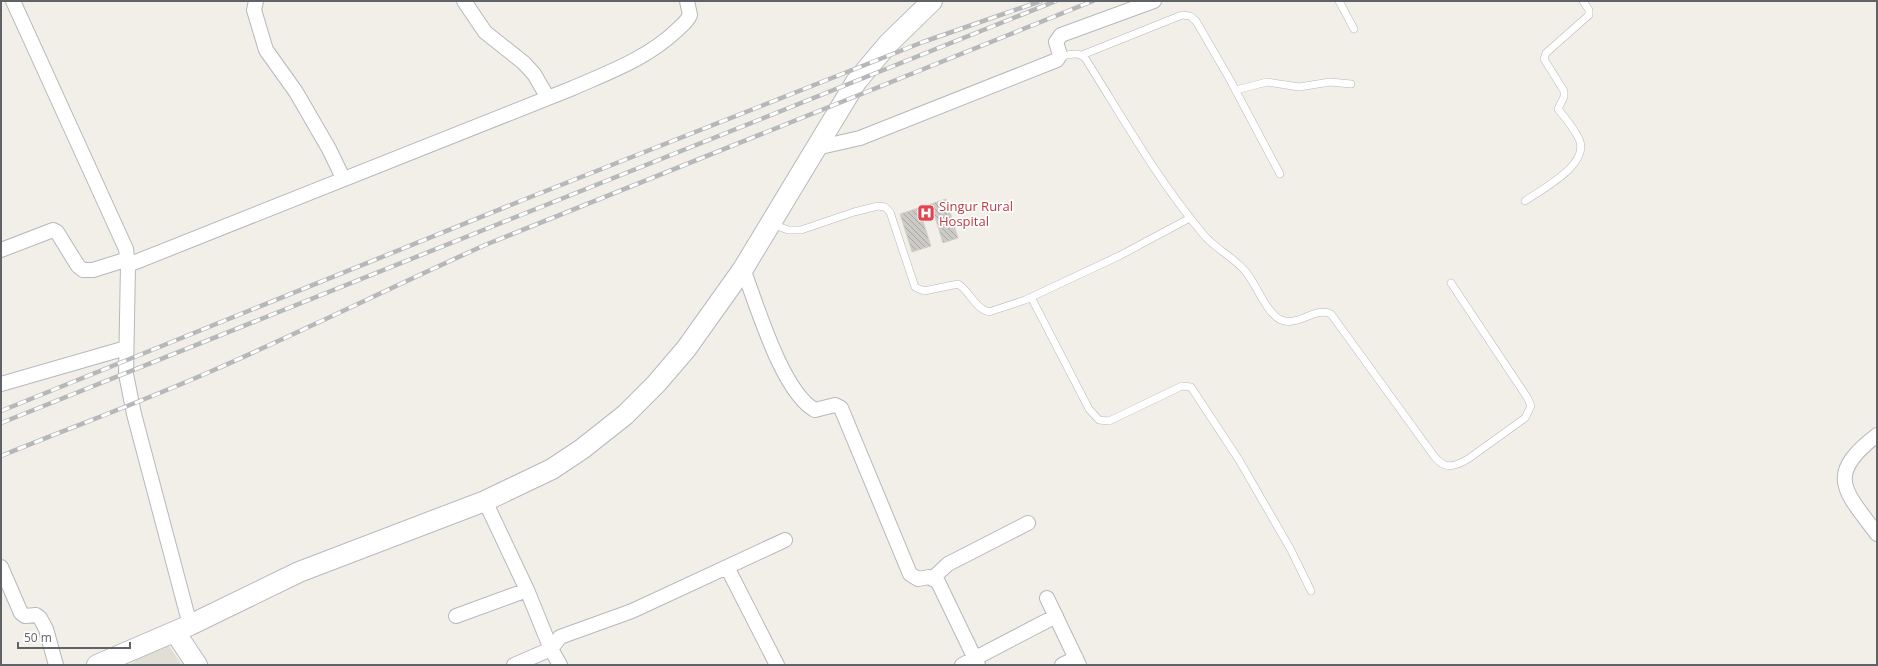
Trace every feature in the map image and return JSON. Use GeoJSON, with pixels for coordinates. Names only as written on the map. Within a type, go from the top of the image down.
{"type":"FeatureCollection","features":[{"type":"Feature","properties":{"kind":"main road"},"geometry":{"type":"LineString","coordinates":[[96,665],[183,628],[299,572],[485,501],[552,469],[625,415],[656,384],[686,349],[743,269],[843,101],[869,65],[932,1]]}},
{"type":"Feature","properties":{"kind":"main road"},"geometry":{"type":"LineString","coordinates":[[183,628],[197,665]]}},
{"type":"Feature","properties":{"kind":"street"},"geometry":{"type":"LineString","coordinates":[[13,1],[119,232],[128,262],[126,374],[183,628]]}},
{"type":"Feature","properties":{"kind":"street"},"geometry":{"type":"LineString","coordinates":[[256,1],[254,10],[266,50],[296,92],[343,178]]}},
{"type":"Feature","properties":{"kind":"street"},"geometry":{"type":"LineString","coordinates":[[464,1],[485,32],[524,63],[534,74],[548,98]]}},
{"type":"Feature","properties":{"kind":"street"},"geometry":{"type":"LineString","coordinates":[[1,250],[53,230],[60,236],[78,266],[83,270],[93,270],[128,262],[548,98],[635,61],[658,47],[689,18],[690,8],[687,1]]}},
{"type":"Feature","properties":{"kind":"street"},"geometry":{"type":"LineString","coordinates":[[816,148],[860,138],[906,121],[1056,60],[1059,57],[1056,42],[1061,35],[1154,1]]}},
{"type":"Feature","properties":{"kind":"street"},"geometry":{"type":"LineString","coordinates":[[743,269],[788,380],[798,395],[815,410],[836,405],[841,408],[910,574],[918,579],[933,578],[948,564],[1028,524]]}},
{"type":"Feature","properties":{"kind":"street"},"geometry":{"type":"LineString","coordinates":[[1,384],[126,348]]}},
{"type":"Feature","properties":{"kind":"street"},"geometry":{"type":"LineString","coordinates":[[1877,436],[1856,453],[1846,468],[1844,476],[1846,489],[1877,534]]}},
{"type":"Feature","properties":{"kind":"street"},"geometry":{"type":"LineString","coordinates":[[485,501],[527,590],[551,649],[560,665]]}},
{"type":"Feature","properties":{"kind":"street"},"geometry":{"type":"LineString","coordinates":[[514,665],[551,649],[560,637],[632,611],[785,540]]}},
{"type":"Feature","properties":{"kind":"street"},"geometry":{"type":"LineString","coordinates":[[1,566],[22,613],[25,616],[36,615],[42,622],[56,665]]}},
{"type":"Feature","properties":{"kind":"street"},"geometry":{"type":"LineString","coordinates":[[727,567],[777,665]]}},
{"type":"Feature","properties":{"kind":"street"},"geometry":{"type":"LineString","coordinates":[[933,578],[938,582],[977,662]]}},
{"type":"Feature","properties":{"kind":"street"},"geometry":{"type":"LineString","coordinates":[[456,616],[527,590]]}},
{"type":"Feature","properties":{"kind":"street"},"geometry":{"type":"LineString","coordinates":[[1047,598],[1077,661],[1062,665]]}},
{"type":"Feature","properties":{"kind":"street"},"geometry":{"type":"LineString","coordinates":[[962,665],[977,662],[1056,616]]}},
{"type":"Feature","properties":{"kind":"lane"},"geometry":{"type":"LineString","coordinates":[[1339,1],[1354,29]]}},
{"type":"Feature","properties":{"kind":"lane"},"geometry":{"type":"LineString","coordinates":[[1525,201],[1570,168],[1579,157],[1581,151],[1580,139],[1558,109],[1564,97],[1564,91],[1544,59],[1546,53],[1588,15],[1589,10],[1583,1]]}},
{"type":"Feature","properties":{"kind":"lane"},"geometry":{"type":"LineString","coordinates":[[1059,57],[1076,54],[1082,55],[1182,15],[1190,16],[1196,21],[1236,90],[1280,174]]}},
{"type":"Feature","properties":{"kind":"lane"},"geometry":{"type":"LineString","coordinates":[[1082,55],[1159,177],[1209,241],[1245,271],[1276,317],[1287,321],[1322,312],[1331,314],[1434,456],[1442,465],[1448,466],[1468,459],[1525,418],[1531,406],[1527,397],[1451,283]]}},
{"type":"Feature","properties":{"kind":"lane"},"geometry":{"type":"LineString","coordinates":[[1236,90],[1267,82],[1299,87],[1330,82],[1351,84]]}},
{"type":"Feature","properties":{"kind":"lane"},"geometry":{"type":"LineString","coordinates":[[770,223],[788,230],[801,230],[854,212],[882,205],[890,212],[913,284],[917,290],[924,291],[958,284],[981,309],[989,312],[1031,297],[1145,243],[1190,218]]}},
{"type":"Feature","properties":{"kind":"lane"},"geometry":{"type":"LineString","coordinates":[[1031,297],[1089,409],[1099,420],[1109,422],[1182,386],[1191,387],[1239,460],[1291,550],[1311,591]]}},
{"type":"Feature","properties":{"kind":"shaded area"},"geometry":{"type":"Polygon","coordinates":[[[169,646],[182,665],[129,665],[140,658],[169,646]]]}},
{"type":"Feature","properties":{"kind":"building"},"geometry":{"type":"Polygon","coordinates":[[[946,199],[958,238],[943,243],[935,217],[923,221],[931,246],[912,252],[900,214],[946,199]]]}},
{"type":"Feature","properties":{"kind":"railway"},"geometry":{"type":"LineString","coordinates":[[1,411],[523,200],[923,42],[1041,1]]}},
{"type":"Feature","properties":{"kind":"railway"},"geometry":{"type":"LineString","coordinates":[[1,423],[1056,1]]}},
{"type":"Feature","properties":{"kind":"railway"},"geometry":{"type":"LineString","coordinates":[[1,456],[214,370],[485,245],[1093,1]]}},
{"type":"Feature","properties":{"kind":"place","name":"Singur Rural Hospital"},"geometry":{"type":"Point","coordinates":[926,213]}}]}
